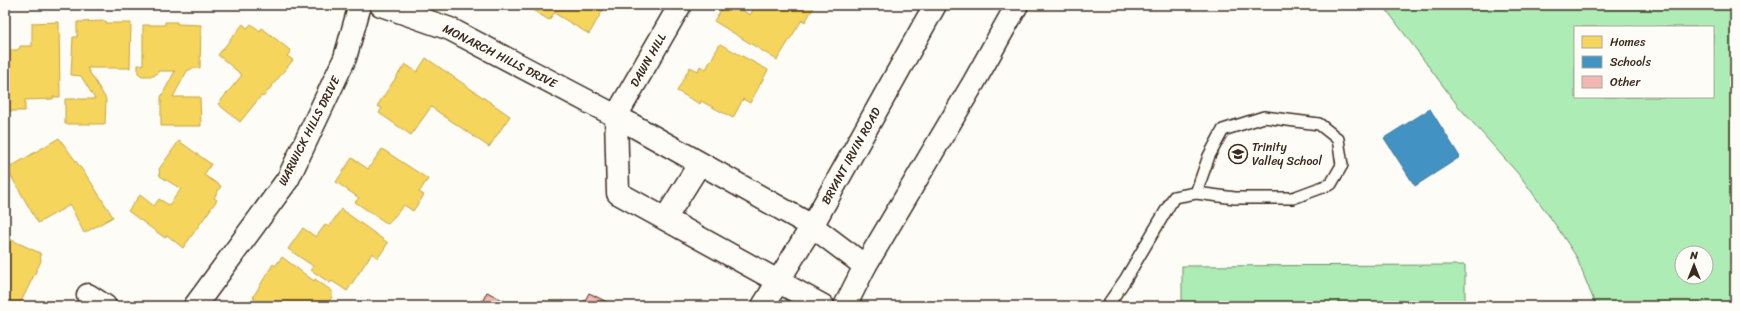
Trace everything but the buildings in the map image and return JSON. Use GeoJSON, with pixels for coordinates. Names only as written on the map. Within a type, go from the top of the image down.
{"type":"FeatureCollection","features":[{"type":"Feature","properties":{"kind":"street","name":"WARWICK HILLS DRIVE"},"geometry":{"type":"LineString","coordinates":[[195,306],[288,179],[345,58],[360,5]]}},
{"type":"Feature","properties":{"kind":"street","name":"MONARCH HILLS DRIVE"},"geometry":{"type":"LineString","coordinates":[[381,5],[450,29],[616,116],[812,226],[865,266]]}},
{"type":"Feature","properties":{"kind":"street","name":"DAWN HILL"},"geometry":{"type":"LineString","coordinates":[[616,116],[680,5]]}},
{"type":"Feature","properties":{"kind":"street","name":"BRYANT IRVIN ROAD"},"geometry":{"type":"LineString","coordinates":[[763,306],[812,226],[935,5]]}},
{"type":"Feature","properties":{"kind":"street"},"geometry":{"type":"LineString","coordinates":[[845,306],[865,266],[974,82],[1017,5]]}},
{"type":"Feature","properties":{"kind":"street"},"geometry":{"type":"LineString","coordinates":[[616,116],[618,194],[823,306]]}},
{"type":"Feature","properties":{"kind":"street"},"geometry":{"type":"LineString","coordinates":[[665,220],[700,163]]}},
{"type":"Feature","properties":{"kind":"lane"},"geometry":{"type":"LineString","coordinates":[[1107,306],[1125,280],[1174,198],[1196,193],[1235,198],[1293,198],[1331,184],[1342,166],[1338,139],[1320,124],[1264,117],[1223,130],[1208,156],[1196,193]]}},
{"type":"Feature","properties":{"kind":"green space"},"geometry":{"type":"Polygon","coordinates":[[[1383,5],[1735,5],[1735,306],[1596,306],[1576,256],[1521,177],[1458,106],[1383,5]]]}},
{"type":"Feature","properties":{"kind":"green space"},"geometry":{"type":"Polygon","coordinates":[[[1465,265],[1465,306],[1182,306],[1182,266],[1465,265]]]}},
{"type":"Feature","properties":{"kind":"place","name":"Trinity Valley School"},"geometry":{"type":"Point","coordinates":[1238,154]}}]}
